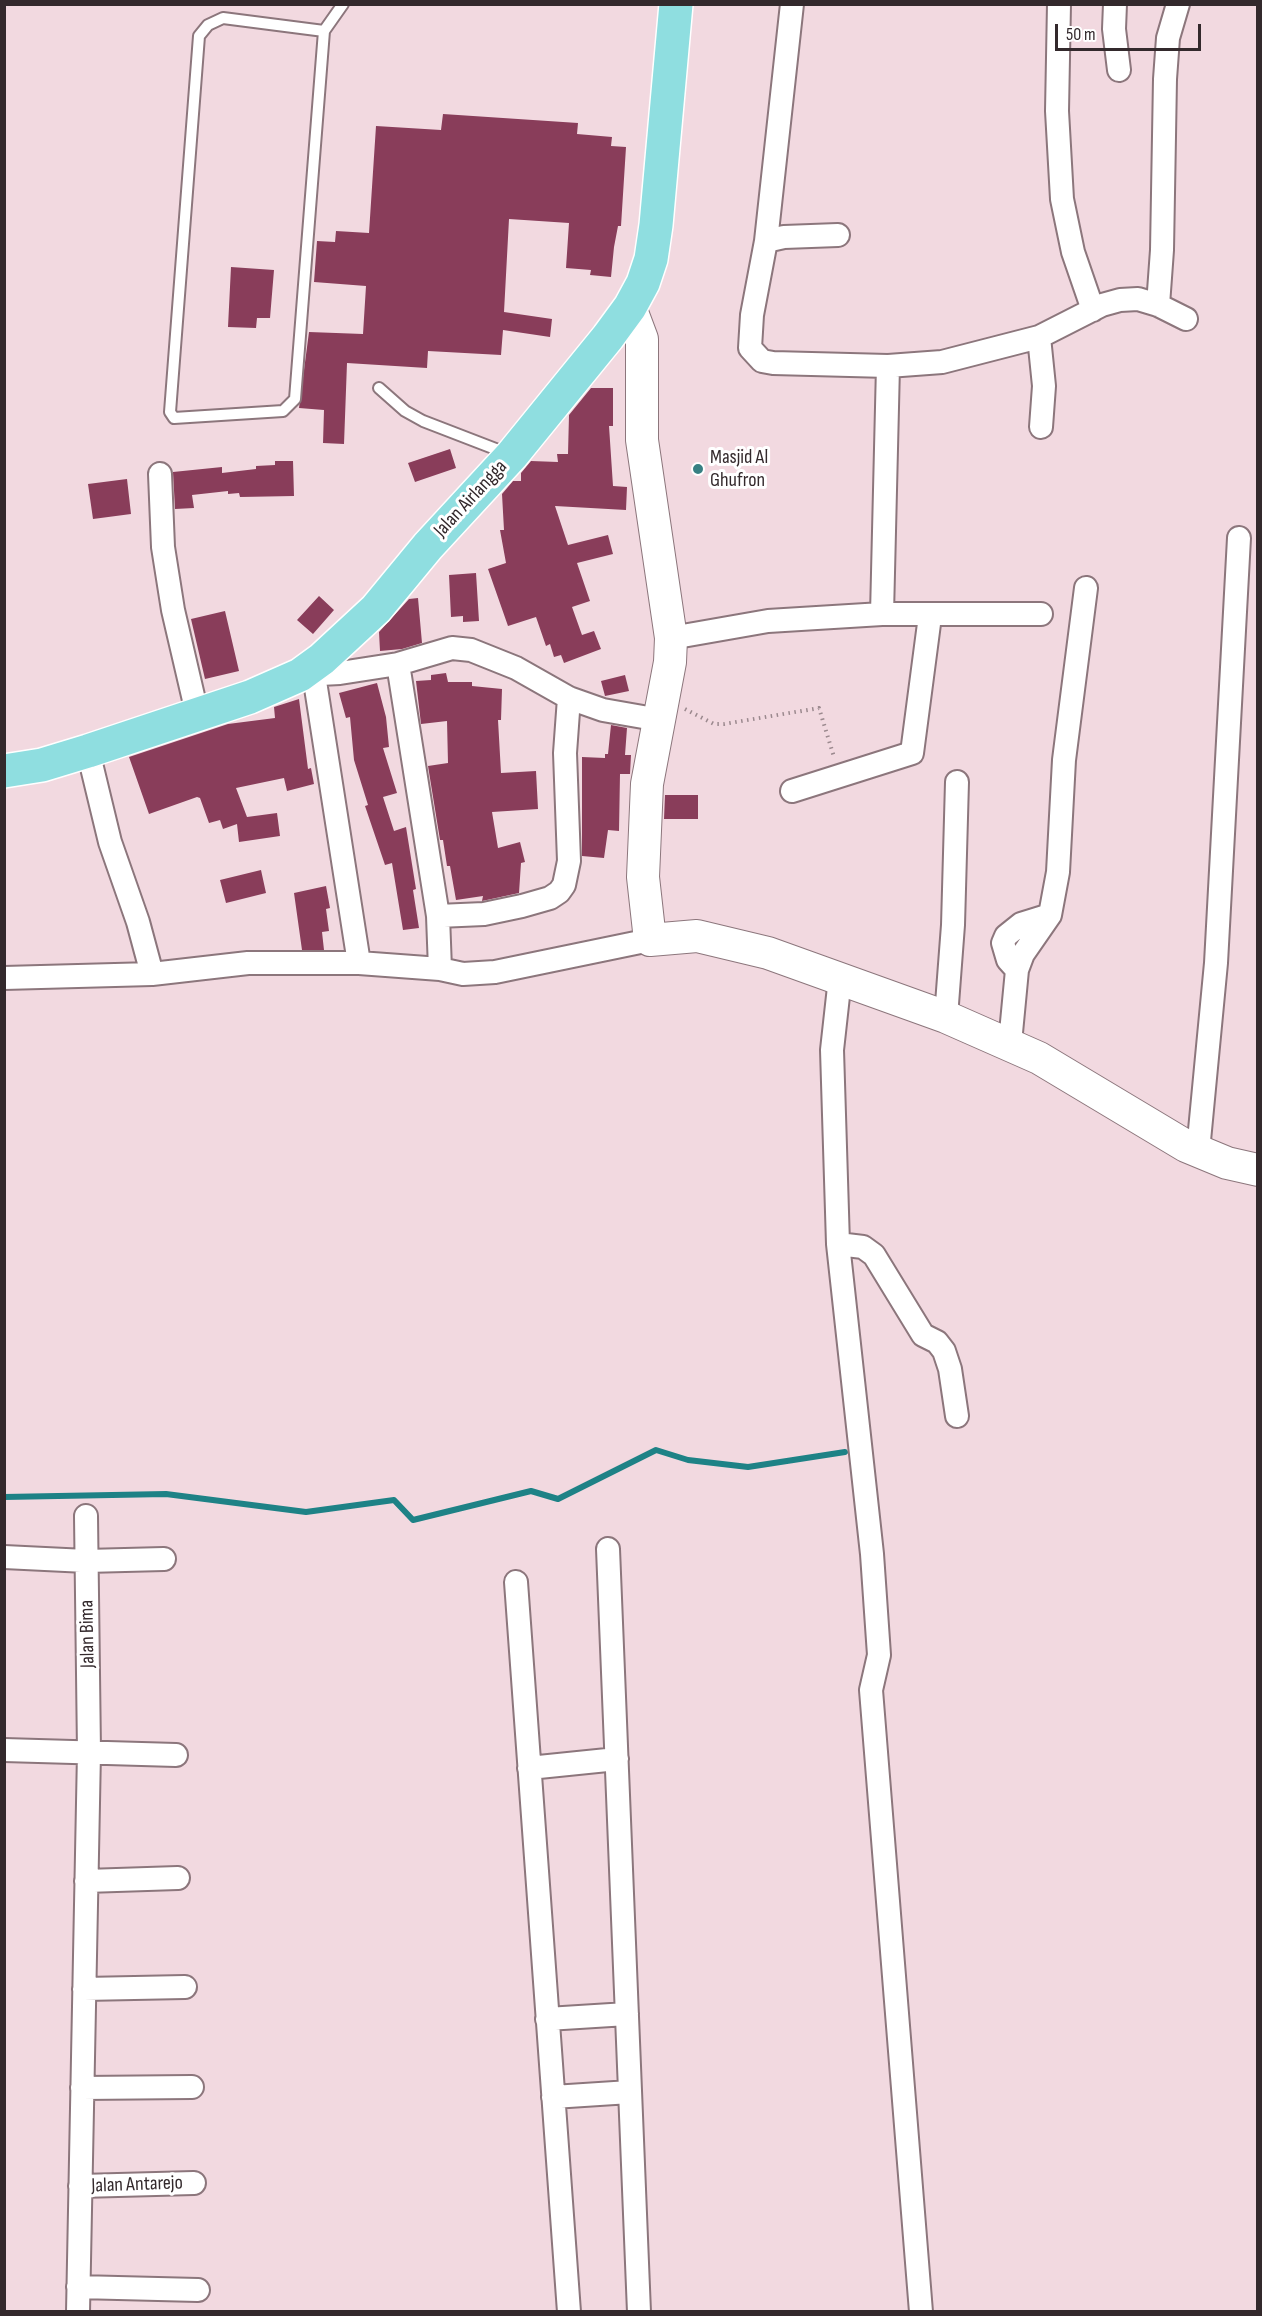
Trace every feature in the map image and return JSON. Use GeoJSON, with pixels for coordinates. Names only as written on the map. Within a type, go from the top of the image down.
{"type":"FeatureCollection","features":[{"type":"Feature","properties":{"kind":"main road","name":"Jalan Airlangga"},"geometry":{"type":"LineString","coordinates":[[4,771],[42,765],[88,751],[197,713],[250,698],[307,675],[376,609],[428,546],[512,455],[630,307],[643,283],[651,259],[656,225],[676,4]]}},
{"type":"Feature","properties":{"kind":"street"},"geometry":{"type":"LineString","coordinates":[[792,4],[766,241],[749,337],[750,348],[762,361],[888,366],[942,362],[1039,337],[1112,301],[1129,299],[1158,304],[1186,319]]}},
{"type":"Feature","properties":{"kind":"street"},"geometry":{"type":"LineString","coordinates":[[1059,4],[1057,111],[1062,199],[1073,252],[1093,310]]}},
{"type":"Feature","properties":{"kind":"street"},"geometry":{"type":"LineString","coordinates":[[1115,4],[1114,29],[1119,70]]}},
{"type":"Feature","properties":{"kind":"street"},"geometry":{"type":"LineString","coordinates":[[1158,304],[1162,250],[1165,79],[1168,38],[1178,4]]}},
{"type":"Feature","properties":{"kind":"street"},"geometry":{"type":"LineString","coordinates":[[766,241],[784,237],[838,235]]}},
{"type":"Feature","properties":{"kind":"street"},"geometry":{"type":"LineString","coordinates":[[630,307],[642,339],[642,440],[671,638],[670,662],[647,784],[643,846],[644,895],[650,940]]}},
{"type":"Feature","properties":{"kind":"street"},"geometry":{"type":"LineString","coordinates":[[1039,337],[1044,386],[1041,427]]}},
{"type":"Feature","properties":{"kind":"street"},"geometry":{"type":"LineString","coordinates":[[882,614],[888,366]]}},
{"type":"Feature","properties":{"kind":"street"},"geometry":{"type":"LineString","coordinates":[[160,474],[163,547],[173,610],[197,713]]}},
{"type":"Feature","properties":{"kind":"street"},"geometry":{"type":"LineString","coordinates":[[1198,1151],[1216,963],[1239,538]]}},
{"type":"Feature","properties":{"kind":"street"},"geometry":{"type":"LineString","coordinates":[[1010,1043],[1017,970],[1003,950],[1006,936],[1021,924],[1050,915],[1058,872],[1064,760],[1086,588]]}},
{"type":"Feature","properties":{"kind":"street"},"geometry":{"type":"LineString","coordinates":[[671,638],[768,621],[882,614],[930,616],[1041,614]]}},
{"type":"Feature","properties":{"kind":"street"},"geometry":{"type":"LineString","coordinates":[[792,791],[912,753],[930,616]]}},
{"type":"Feature","properties":{"kind":"street"},"geometry":{"type":"LineString","coordinates":[[359,963],[307,675],[398,664],[452,648],[471,650],[516,669],[569,698],[603,710],[660,711]]}},
{"type":"Feature","properties":{"kind":"street"},"geometry":{"type":"LineString","coordinates":[[398,664],[438,916],[440,969]]}},
{"type":"Feature","properties":{"kind":"street"},"geometry":{"type":"LineString","coordinates":[[438,916],[484,914],[522,906],[550,898],[564,885],[569,861],[565,753],[569,698]]}},
{"type":"Feature","properties":{"kind":"street"},"geometry":{"type":"LineString","coordinates":[[88,751],[110,842],[152,974]]}},
{"type":"Feature","properties":{"kind":"street"},"geometry":{"type":"LineString","coordinates":[[946,1017],[953,925],[957,782]]}},
{"type":"Feature","properties":{"kind":"street"},"geometry":{"type":"LineString","coordinates":[[4,978],[152,974],[248,963],[359,963],[440,969],[463,974],[495,972],[650,940],[697,936],[768,952],[946,1017],[1010,1043],[1198,1151],[1257,1170]]}},
{"type":"Feature","properties":{"kind":"street"},"geometry":{"type":"LineString","coordinates":[[840,978],[832,1050],[838,1244],[872,1554],[879,1655],[871,1690],[921,2312]]}},
{"type":"Feature","properties":{"kind":"street"},"geometry":{"type":"LineString","coordinates":[[838,1244],[863,1247],[874,1255],[916,1326],[923,1335],[937,1342],[944,1351],[950,1369],[957,1416]]}},
{"type":"Feature","properties":{"kind":"street","name":"Jalan Bima"},"geometry":{"type":"LineString","coordinates":[[78,2312],[88,1752],[86,1516]]}},
{"type":"Feature","properties":{"kind":"street"},"geometry":{"type":"LineString","coordinates":[[608,1549],[639,2312]]}},
{"type":"Feature","properties":{"kind":"street"},"geometry":{"type":"LineString","coordinates":[[4,1557],[86,1561],[164,1559]]}},
{"type":"Feature","properties":{"kind":"street"},"geometry":{"type":"LineString","coordinates":[[516,1582],[569,2312]]}},
{"type":"Feature","properties":{"kind":"street"},"geometry":{"type":"LineString","coordinates":[[4,1750],[176,1755]]}},
{"type":"Feature","properties":{"kind":"street"},"geometry":{"type":"LineString","coordinates":[[529,1768],[617,1760]]}},
{"type":"Feature","properties":{"kind":"street"},"geometry":{"type":"LineString","coordinates":[[86,1881],[178,1878]]}},
{"type":"Feature","properties":{"kind":"street"},"geometry":{"type":"LineString","coordinates":[[84,1989],[185,1987]]}},
{"type":"Feature","properties":{"kind":"street"},"geometry":{"type":"LineString","coordinates":[[547,2019],[627,2014]]}},
{"type":"Feature","properties":{"kind":"street"},"geometry":{"type":"LineString","coordinates":[[82,2088],[192,2087]]}},
{"type":"Feature","properties":{"kind":"street"},"geometry":{"type":"LineString","coordinates":[[553,2097],[630,2092]]}},
{"type":"Feature","properties":{"kind":"street","name":"Jalan Antarejo"},"geometry":{"type":"LineString","coordinates":[[80,2186],[194,2183]]}},
{"type":"Feature","properties":{"kind":"street"},"geometry":{"type":"LineString","coordinates":[[78,2287],[198,2290]]}},
{"type":"Feature","properties":{"kind":"lane"},"geometry":{"type":"LineString","coordinates":[[324,31],[223,18],[208,25],[199,36],[170,412],[174,418],[283,411],[290,408],[295,399],[324,31],[344,4]]}},
{"type":"Feature","properties":{"kind":"lane"},"geometry":{"type":"LineString","coordinates":[[379,388],[405,411],[423,421],[512,455]]}},
{"type":"Feature","properties":{"kind":"path"},"geometry":{"type":"LineString","coordinates":[[660,711],[693,712],[714,724],[724,724],[819,708],[839,777]]}},
{"type":"Feature","properties":{"kind":"building"},"geometry":{"type":"Polygon","coordinates":[[[443,114],[578,123],[577,134],[612,137],[611,146],[626,147],[621,226],[618,226],[611,277],[590,275],[591,270],[566,268],[569,223],[509,219],[504,312],[552,319],[550,337],[503,330],[501,355],[428,351],[427,368],[347,363],[344,444],[323,443],[324,410],[299,408],[309,332],[363,334],[366,286],[314,282],[317,241],[335,242],[336,231],[369,233],[376,126],[441,130],[443,114]]]}},
{"type":"Feature","properties":{"kind":"building"},"geometry":{"type":"Polygon","coordinates":[[[231,267],[274,270],[270,318],[257,318],[256,328],[228,327],[231,267]]]}},
{"type":"Feature","properties":{"kind":"building"},"geometry":{"type":"Polygon","coordinates":[[[591,388],[613,388],[613,426],[609,426],[613,486],[627,487],[626,510],[555,506],[568,545],[608,535],[613,554],[577,563],[590,601],[572,607],[582,635],[594,631],[601,649],[564,663],[561,655],[554,657],[550,644],[546,646],[536,617],[508,626],[488,569],[506,563],[500,530],[504,530],[502,494],[513,481],[521,481],[521,473],[531,461],[558,462],[557,454],[568,454],[569,415],[591,388]]]}},
{"type":"Feature","properties":{"kind":"building"},"geometry":{"type":"Polygon","coordinates":[[[450,449],[456,468],[415,482],[408,463],[450,449]]]}},
{"type":"Feature","properties":{"kind":"building"},"geometry":{"type":"Polygon","coordinates":[[[275,461],[293,461],[294,496],[240,497],[239,493],[228,494],[228,491],[192,495],[194,508],[175,509],[173,472],[222,467],[222,473],[256,469],[256,466],[275,465],[275,461]]]}},
{"type":"Feature","properties":{"kind":"building"},"geometry":{"type":"Polygon","coordinates":[[[127,479],[131,514],[93,519],[88,484],[127,479]]]}},
{"type":"Feature","properties":{"kind":"building"},"geometry":{"type":"Polygon","coordinates":[[[476,573],[479,621],[463,622],[463,616],[451,617],[449,575],[476,573]]]}},
{"type":"Feature","properties":{"kind":"building"},"geometry":{"type":"Polygon","coordinates":[[[319,596],[334,610],[313,634],[297,620],[319,596]]]}},
{"type":"Feature","properties":{"kind":"building"},"geometry":{"type":"Polygon","coordinates":[[[418,598],[422,643],[402,649],[380,651],[379,632],[409,599],[418,598]]]}},
{"type":"Feature","properties":{"kind":"building"},"geometry":{"type":"Polygon","coordinates":[[[225,611],[239,671],[205,679],[191,619],[225,611]]]}},
{"type":"Feature","properties":{"kind":"building"},"geometry":{"type":"Polygon","coordinates":[[[446,673],[448,682],[472,682],[472,686],[502,689],[501,720],[498,720],[501,773],[536,771],[538,809],[492,812],[498,848],[520,842],[525,862],[521,863],[519,893],[482,901],[483,896],[456,900],[450,866],[447,866],[443,840],[440,840],[428,766],[448,763],[447,721],[421,724],[416,681],[431,680],[431,675],[446,673]]]}},
{"type":"Feature","properties":{"kind":"building"},"geometry":{"type":"Polygon","coordinates":[[[625,675],[629,691],[605,696],[601,681],[625,675]]]}},
{"type":"Feature","properties":{"kind":"building"},"geometry":{"type":"Polygon","coordinates":[[[377,683],[386,717],[389,747],[383,748],[397,793],[383,797],[394,831],[406,827],[416,889],[413,890],[419,928],[403,930],[392,863],[385,865],[365,806],[368,805],[354,760],[350,717],[346,718],[339,693],[377,683]]]}},
{"type":"Feature","properties":{"kind":"building"},"geometry":{"type":"Polygon","coordinates":[[[299,699],[308,769],[311,768],[314,784],[287,791],[284,778],[236,788],[247,817],[277,813],[280,836],[239,842],[237,824],[223,829],[220,820],[209,823],[200,798],[197,797],[149,814],[129,757],[228,724],[275,718],[274,707],[299,699]]]}},
{"type":"Feature","properties":{"kind":"building"},"geometry":{"type":"Polygon","coordinates":[[[611,725],[627,728],[625,755],[631,755],[630,774],[620,774],[619,831],[608,830],[604,858],[582,856],[582,757],[605,758],[605,754],[608,754],[611,725]]]}},
{"type":"Feature","properties":{"kind":"building"},"geometry":{"type":"Polygon","coordinates":[[[665,795],[698,795],[698,819],[664,819],[665,795]]]}},
{"type":"Feature","properties":{"kind":"building"},"geometry":{"type":"Polygon","coordinates":[[[261,870],[266,893],[226,903],[220,880],[261,870]]]}},
{"type":"Feature","properties":{"kind":"building"},"geometry":{"type":"Polygon","coordinates":[[[326,886],[330,908],[326,909],[329,931],[322,932],[324,950],[302,950],[294,893],[326,886]]]}},
{"type":"Feature","properties":{"kind":"waterway"},"geometry":{"type":"LineString","coordinates":[[4,1497],[166,1494],[306,1512],[394,1500],[413,1520],[531,1491],[558,1499],[656,1450],[688,1460],[748,1467],[845,1452]]}},
{"type":"Feature","properties":{"kind":"place","name":"Masjid Al Ghufron"},"geometry":{"type":"Point","coordinates":[698,469]}}]}
